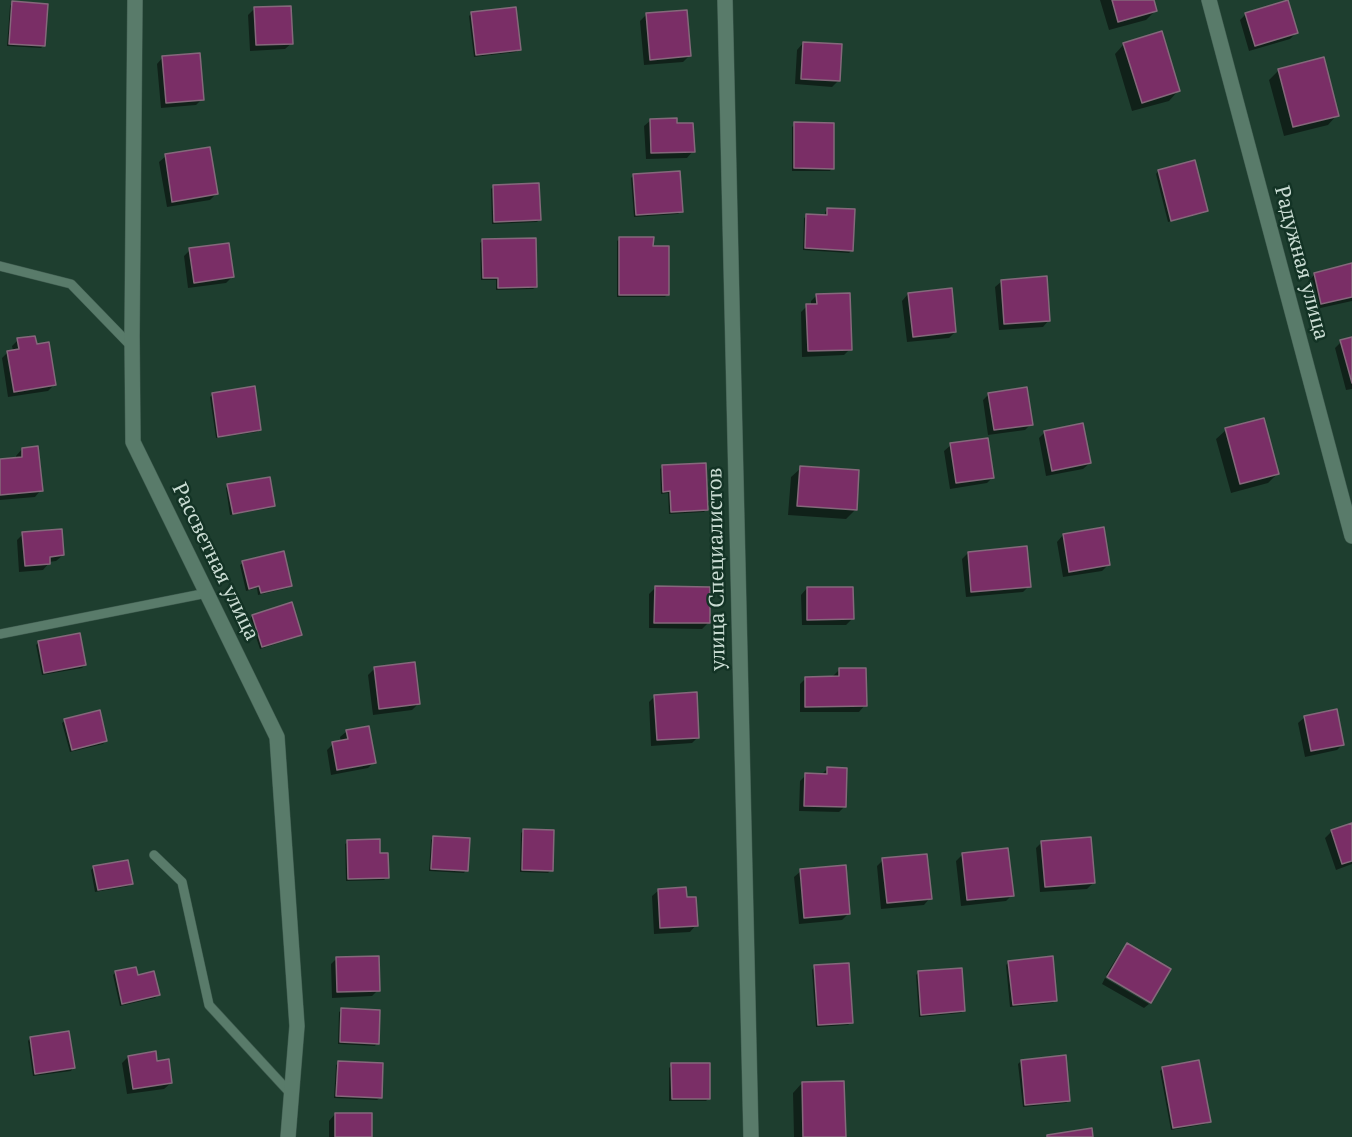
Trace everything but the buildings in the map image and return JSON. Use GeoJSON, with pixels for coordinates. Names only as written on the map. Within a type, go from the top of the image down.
{"type":"FeatureCollection","features":[{"type":"Feature","properties":{"kind":"street","name":"Рассветная улица"},"geometry":{"type":"LineString","coordinates":[[135,0],[133,442],[277,737],[297,1026],[288,1137]]}},
{"type":"Feature","properties":{"kind":"street","name":"улица Специалистов"},"geometry":{"type":"LineString","coordinates":[[725,0],[751,1137]]}},
{"type":"Feature","properties":{"kind":"street","name":"Радужная улица"},"geometry":{"type":"LineString","coordinates":[[1209,0],[1352,536]]}},
{"type":"Feature","properties":{"kind":"lane"},"geometry":{"type":"LineString","coordinates":[[0,266],[71,284],[132,347]]}},
{"type":"Feature","properties":{"kind":"lane"},"geometry":{"type":"LineString","coordinates":[[0,634],[207,593]]}},
{"type":"Feature","properties":{"kind":"lane"},"geometry":{"type":"LineString","coordinates":[[154,855],[182,882],[209,1005],[291,1094]]}}]}
